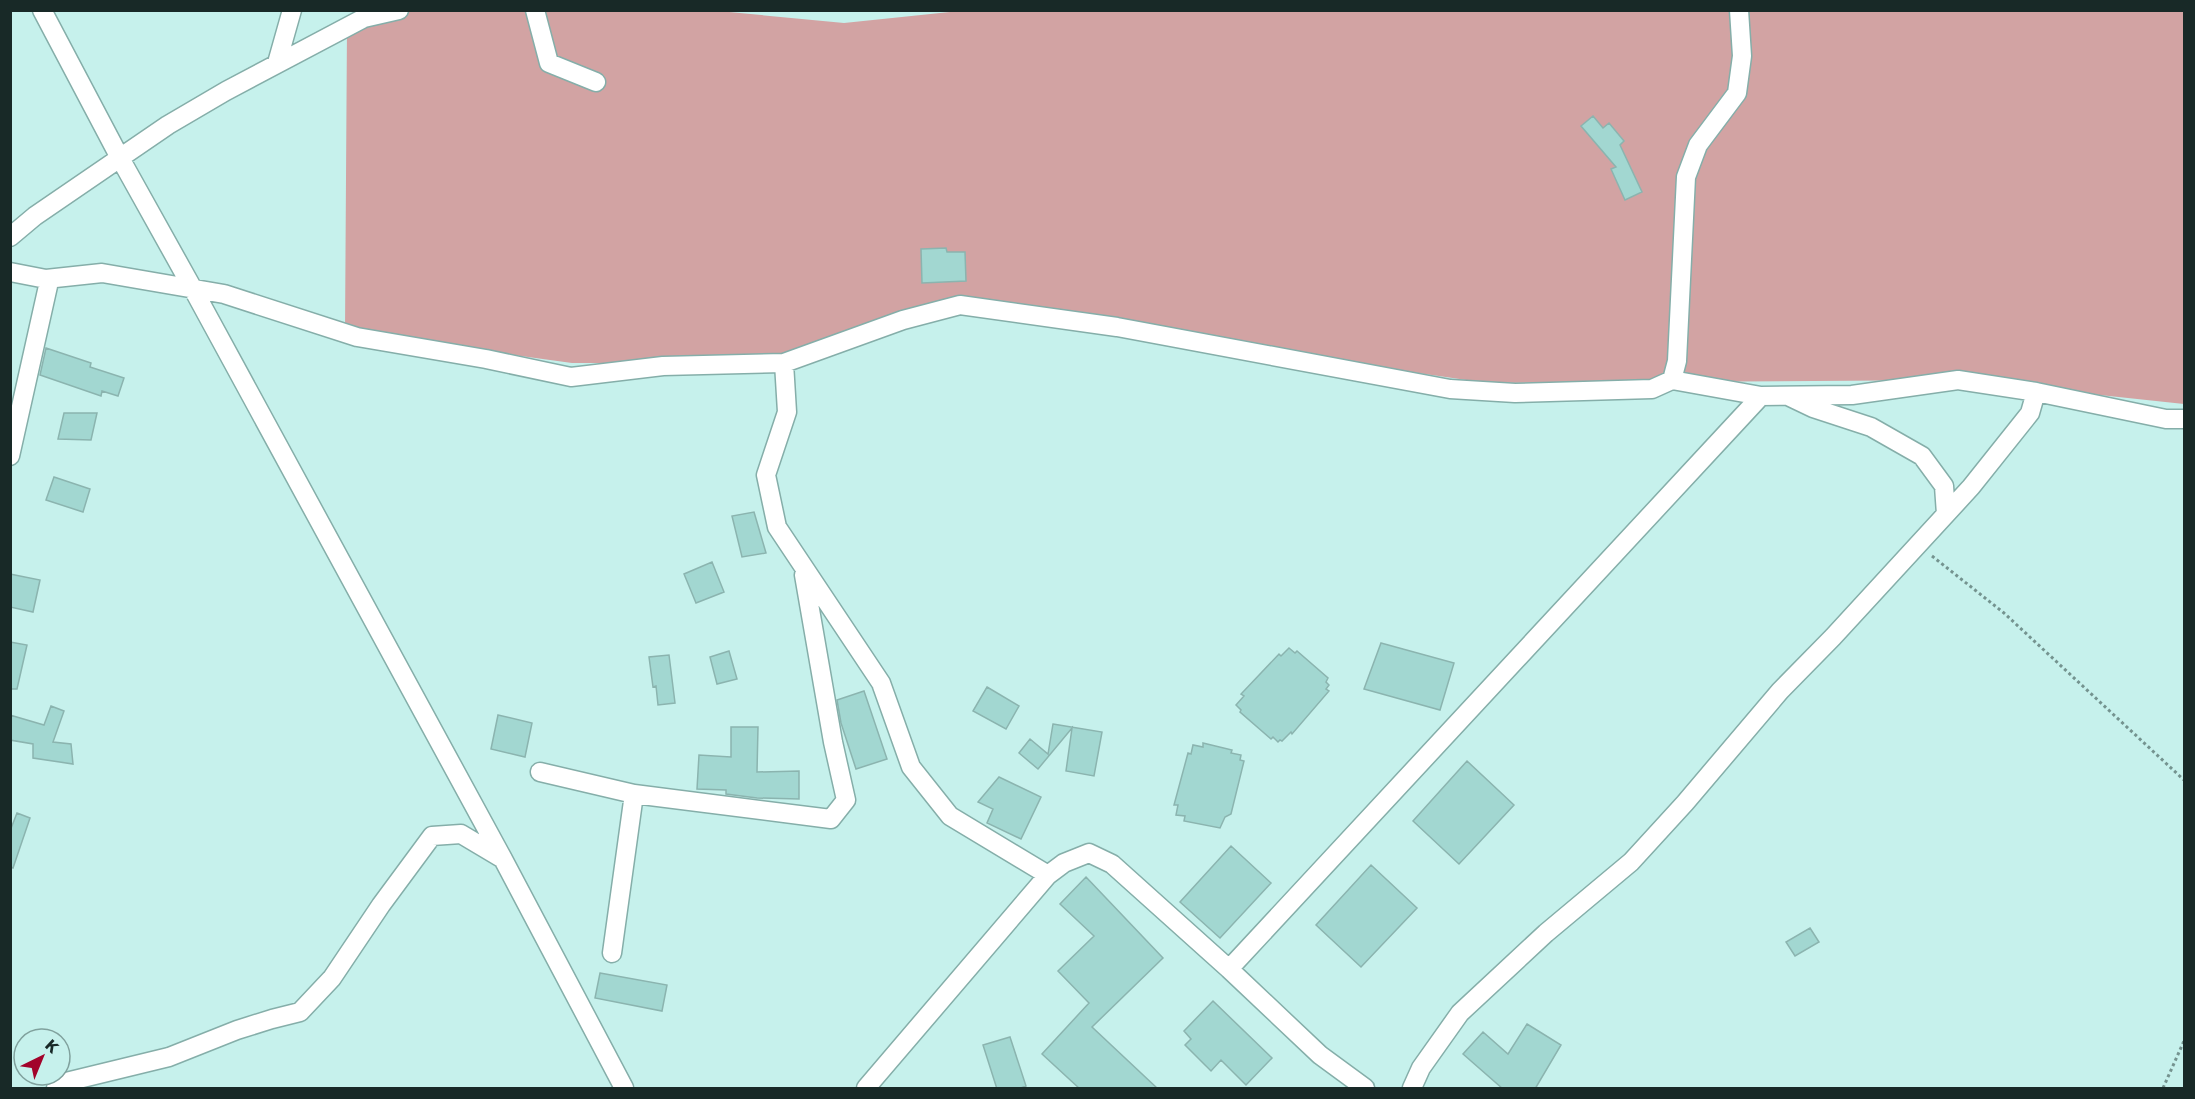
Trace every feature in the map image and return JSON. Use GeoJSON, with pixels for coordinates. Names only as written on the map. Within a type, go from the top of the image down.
{"type":"FeatureCollection","features":[{"type":"Feature","properties":{"kind":"street"},"geometry":{"type":"LineString","coordinates":[[42,10],[120,158],[503,859],[624,1089]]}},
{"type":"Feature","properties":{"kind":"street"},"geometry":{"type":"LineString","coordinates":[[277,63],[292,10]]}},
{"type":"Feature","properties":{"kind":"street"},"geometry":{"type":"LineString","coordinates":[[10,237],[35,216],[168,125],[277,63],[364,18],[399,10]]}},
{"type":"Feature","properties":{"kind":"street"},"geometry":{"type":"LineString","coordinates":[[535,10],[549,63],[596,82]]}},
{"type":"Feature","properties":{"kind":"street"},"geometry":{"type":"LineString","coordinates":[[1672,380],[1677,361],[1686,177],[1698,145],[1737,93],[1742,56],[1739,10]]}},
{"type":"Feature","properties":{"kind":"street"},"geometry":{"type":"LineString","coordinates":[[10,272],[46,279],[102,273],[224,294],[357,337],[486,359],[570,377],[663,366],[784,363],[903,320],[960,305],[1140,331],[1450,389],[1515,393],[1652,389],[1672,380],[1761,396],[1852,395],[1958,380],[2036,392],[2166,419],[2184,419]]}},
{"type":"Feature","properties":{"kind":"street"},"geometry":{"type":"LineString","coordinates":[[10,456],[48,286],[46,279]]}},
{"type":"Feature","properties":{"kind":"street"},"geometry":{"type":"LineString","coordinates":[[784,363],[788,412],[766,475],[777,527],[881,683],[911,767],[950,816],[1048,875]]}},
{"type":"Feature","properties":{"kind":"street"},"geometry":{"type":"LineString","coordinates":[[1412,1089],[1420,1068],[1460,1013],[1546,933],[1631,861],[1685,803],[1780,691],[1833,638],[1971,487],[2030,413],[2036,392]]}},
{"type":"Feature","properties":{"kind":"street"},"geometry":{"type":"LineString","coordinates":[[1229,969],[1761,396]]}},
{"type":"Feature","properties":{"kind":"street"},"geometry":{"type":"LineString","coordinates":[[1788,396],[1812,408],[1871,427],[1922,456],[1944,486],[1946,514]]}},
{"type":"Feature","properties":{"kind":"street"},"geometry":{"type":"LineString","coordinates":[[540,772],[634,794],[831,819],[846,800],[833,742],[803,567]]}},
{"type":"Feature","properties":{"kind":"street"},"geometry":{"type":"LineString","coordinates":[[612,953],[634,794]]}},
{"type":"Feature","properties":{"kind":"street"},"geometry":{"type":"LineString","coordinates":[[56,1089],[62,1083],[169,1057],[237,1030],[300,1012],[332,978],[381,905],[432,836],[461,834],[503,859]]}},
{"type":"Feature","properties":{"kind":"street"},"geometry":{"type":"LineString","coordinates":[[866,1089],[1048,875],[1064,864],[1089,853],[1112,864],[1320,1055],[1365,1089]]}},
{"type":"Feature","properties":{"kind":"path"},"geometry":{"type":"LineString","coordinates":[[1918,545],[2004,613],[2184,780]]}},
{"type":"Feature","properties":{"kind":"path"},"geometry":{"type":"LineString","coordinates":[[2163,1089],[2184,1041]]}},
{"type":"Feature","properties":{"kind":"shaded area"},"geometry":{"type":"Polygon","coordinates":[[[708,10],[844,23],[969,10],[2184,11],[2184,404],[1958,380],[1487,383],[977,309],[784,363],[572,363],[345,332],[347,27],[384,11],[708,10]]]}},
{"type":"Feature","properties":{"kind":"building"},"geometry":{"type":"Polygon","coordinates":[[[1593,116],[1603,128],[1609,123],[1624,141],[1620,145],[1642,192],[1625,200],[1611,169],[1616,167],[1581,126],[1593,116]]]}},
{"type":"Feature","properties":{"kind":"building"},"geometry":{"type":"Polygon","coordinates":[[[946,248],[947,252],[965,252],[966,281],[922,283],[921,249],[946,248]]]}},
{"type":"Feature","properties":{"kind":"building"},"geometry":{"type":"Polygon","coordinates":[[[46,348],[91,363],[90,367],[124,378],[118,396],[102,391],[101,396],[40,375],[46,348]]]}},
{"type":"Feature","properties":{"kind":"building"},"geometry":{"type":"Polygon","coordinates":[[[64,413],[97,413],[91,440],[58,439],[64,413]]]}},
{"type":"Feature","properties":{"kind":"building"},"geometry":{"type":"Polygon","coordinates":[[[54,477],[90,489],[83,512],[46,500],[54,477]]]}},
{"type":"Feature","properties":{"kind":"building"},"geometry":{"type":"Polygon","coordinates":[[[754,512],[766,553],[742,557],[732,516],[754,512]]]}},
{"type":"Feature","properties":{"kind":"building"},"geometry":{"type":"Polygon","coordinates":[[[712,562],[724,592],[696,603],[684,574],[712,562]]]}},
{"type":"Feature","properties":{"kind":"building"},"geometry":{"type":"Polygon","coordinates":[[[10,574],[40,580],[33,612],[10,607],[10,574]]]}},
{"type":"Feature","properties":{"kind":"building"},"geometry":{"type":"Polygon","coordinates":[[[10,642],[27,645],[17,689],[10,689],[10,642]]]}},
{"type":"Feature","properties":{"kind":"building"},"geometry":{"type":"Polygon","coordinates":[[[1381,643],[1454,663],[1440,710],[1364,689],[1381,643]]]}},
{"type":"Feature","properties":{"kind":"building"},"geometry":{"type":"Polygon","coordinates":[[[1289,648],[1295,653],[1297,651],[1328,678],[1326,682],[1329,685],[1326,689],[1329,691],[1292,734],[1291,732],[1278,742],[1273,737],[1271,739],[1240,712],[1241,710],[1236,705],[1244,696],[1241,694],[1279,654],[1281,656],[1289,648]]]}},
{"type":"Feature","properties":{"kind":"building"},"geometry":{"type":"Polygon","coordinates":[[[729,651],[737,679],[717,684],[710,657],[729,651]]]}},
{"type":"Feature","properties":{"kind":"building"},"geometry":{"type":"Polygon","coordinates":[[[669,655],[675,703],[658,705],[649,657],[669,655]]]}},
{"type":"Feature","properties":{"kind":"building"},"geometry":{"type":"Polygon","coordinates":[[[987,687],[1019,706],[1006,729],[973,711],[987,687]]]}},
{"type":"Feature","properties":{"kind":"building"},"geometry":{"type":"Polygon","coordinates":[[[864,691],[887,759],[856,769],[841,723],[837,700],[864,691]]]}},
{"type":"Feature","properties":{"kind":"building"},"geometry":{"type":"Polygon","coordinates":[[[51,706],[64,711],[53,742],[71,744],[73,764],[33,758],[33,744],[10,740],[10,715],[44,725],[51,706]]]}},
{"type":"Feature","properties":{"kind":"building"},"geometry":{"type":"Polygon","coordinates":[[[498,715],[532,723],[525,757],[491,749],[498,715]]]}},
{"type":"Feature","properties":{"kind":"building"},"geometry":{"type":"Polygon","coordinates":[[[1053,724],[1102,732],[1094,776],[1066,771],[1072,728],[1038,769],[1019,753],[1030,739],[1048,754],[1053,724]]]}},
{"type":"Feature","properties":{"kind":"building"},"geometry":{"type":"Polygon","coordinates":[[[731,727],[758,727],[757,772],[799,771],[799,799],[757,798],[726,794],[726,790],[697,789],[699,755],[731,757],[731,727]]]}},
{"type":"Feature","properties":{"kind":"building"},"geometry":{"type":"Polygon","coordinates":[[[1203,743],[1232,750],[1231,753],[1241,755],[1240,760],[1244,761],[1231,814],[1225,817],[1220,828],[1184,821],[1185,816],[1176,815],[1178,805],[1174,805],[1188,753],[1191,754],[1193,745],[1203,747],[1203,743]]]}},
{"type":"Feature","properties":{"kind":"building"},"geometry":{"type":"Polygon","coordinates":[[[1467,761],[1514,805],[1459,864],[1413,821],[1467,761]]]}},
{"type":"Feature","properties":{"kind":"building"},"geometry":{"type":"Polygon","coordinates":[[[999,777],[1041,797],[1021,839],[987,823],[993,809],[978,802],[999,777]]]}},
{"type":"Feature","properties":{"kind":"building"},"geometry":{"type":"Polygon","coordinates":[[[17,813],[30,818],[13,868],[10,867],[10,831],[17,813]]]}},
{"type":"Feature","properties":{"kind":"building"},"geometry":{"type":"Polygon","coordinates":[[[1231,846],[1271,883],[1220,938],[1180,902],[1231,846]]]}},
{"type":"Feature","properties":{"kind":"building"},"geometry":{"type":"Polygon","coordinates":[[[1371,865],[1417,908],[1361,967],[1316,925],[1371,865]]]}},
{"type":"Feature","properties":{"kind":"building"},"geometry":{"type":"Polygon","coordinates":[[[1086,877],[1163,958],[1092,1027],[1158,1089],[1080,1089],[1042,1054],[1089,1003],[1058,971],[1094,936],[1060,904],[1086,877]]]}},
{"type":"Feature","properties":{"kind":"building"},"geometry":{"type":"Polygon","coordinates":[[[1810,928],[1819,942],[1795,956],[1786,942],[1810,928]]]}},
{"type":"Feature","properties":{"kind":"building"},"geometry":{"type":"Polygon","coordinates":[[[600,973],[667,985],[662,1011],[595,998],[600,973]]]}},
{"type":"Feature","properties":{"kind":"building"},"geometry":{"type":"Polygon","coordinates":[[[1213,1001],[1272,1058],[1246,1085],[1221,1060],[1211,1071],[1185,1045],[1191,1039],[1184,1031],[1213,1001]]]}},
{"type":"Feature","properties":{"kind":"building"},"geometry":{"type":"Polygon","coordinates":[[[1527,1024],[1561,1045],[1535,1089],[1503,1089],[1463,1054],[1483,1032],[1508,1054],[1527,1024]]]}},
{"type":"Feature","properties":{"kind":"building"},"geometry":{"type":"Polygon","coordinates":[[[1010,1037],[1026,1086],[1018,1089],[997,1089],[983,1045],[1010,1037]]]}}]}
